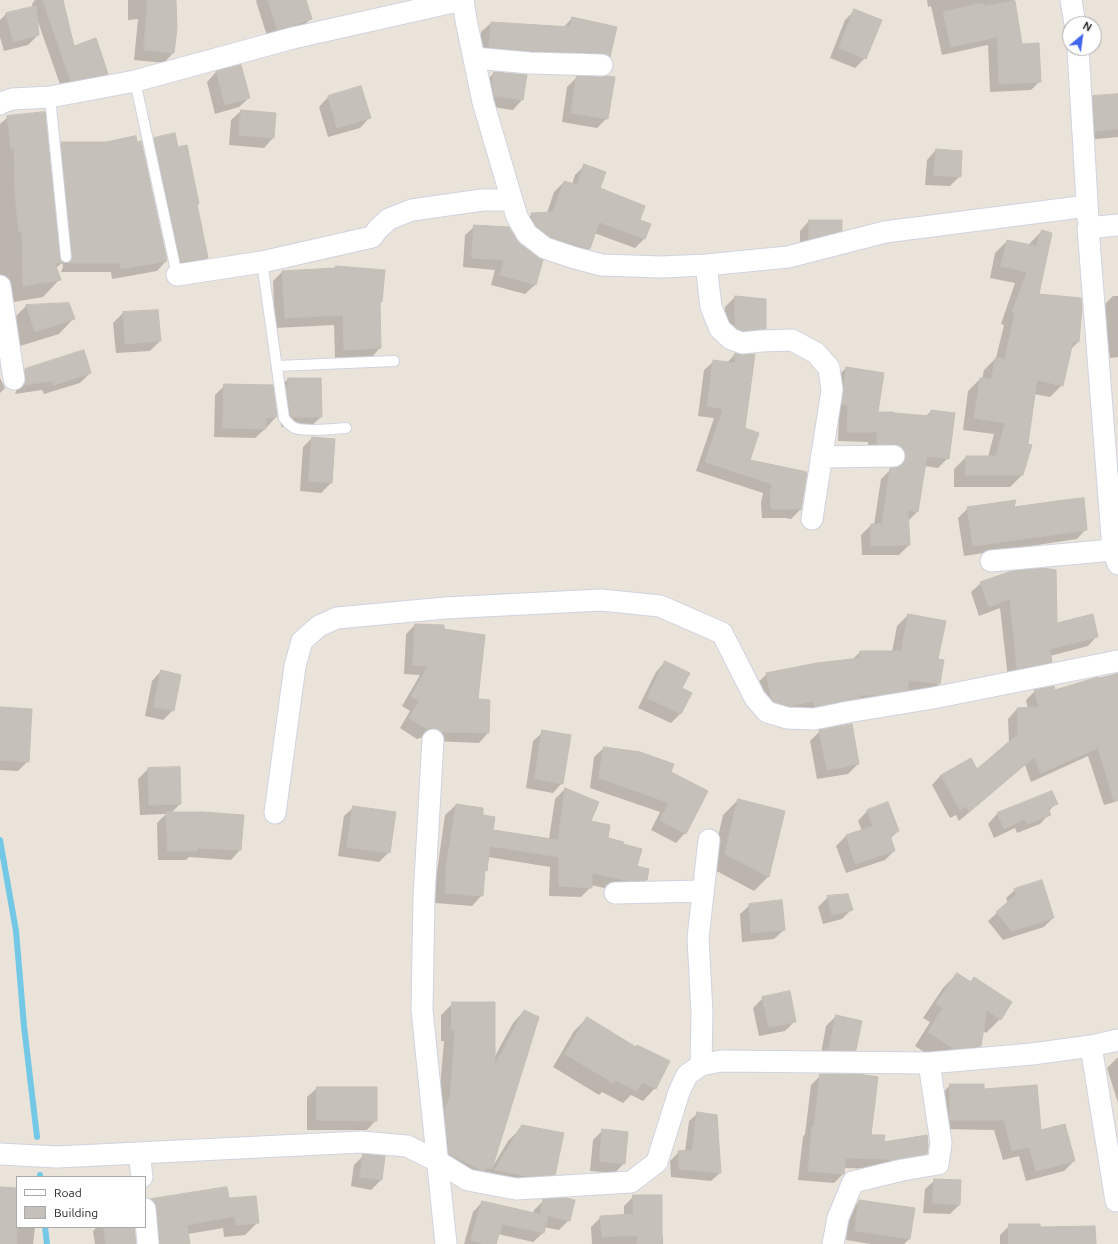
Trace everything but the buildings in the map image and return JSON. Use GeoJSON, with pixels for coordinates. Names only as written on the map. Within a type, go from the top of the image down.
{"type":"FeatureCollection","features":[{"type":"Feature","properties":{"kind":"street"},"geometry":{"type":"LineString","coordinates":[[0,104],[12,99],[50,97],[135,81],[293,38],[462,0],[483,102],[517,217],[527,234],[545,248],[551,250],[602,265],[661,267],[706,264],[788,257],[885,232],[1087,206]]}},
{"type":"Feature","properties":{"kind":"street"},"geometry":{"type":"LineString","coordinates":[[1071,0],[1074,16]]}},
{"type":"Feature","properties":{"kind":"street"},"geometry":{"type":"LineString","coordinates":[[990,561],[1116,557],[1088,228],[1078,56]]}},
{"type":"Feature","properties":{"kind":"street"},"geometry":{"type":"LineString","coordinates":[[474,58],[530,63],[602,65]]}},
{"type":"Feature","properties":{"kind":"street"},"geometry":{"type":"LineString","coordinates":[[177,275],[262,262],[372,237],[389,219],[412,210],[482,200],[512,200]]}},
{"type":"Feature","properties":{"kind":"street"},"geometry":{"type":"LineString","coordinates":[[1088,228],[1118,225]]}},
{"type":"Feature","properties":{"kind":"street"},"geometry":{"type":"LineString","coordinates":[[706,264],[711,307],[720,329],[731,339],[742,343],[792,340],[816,353],[828,368],[832,390],[812,519]]}},
{"type":"Feature","properties":{"kind":"street"},"geometry":{"type":"LineString","coordinates":[[0,286],[14,379]]}},
{"type":"Feature","properties":{"kind":"street"},"geometry":{"type":"LineString","coordinates":[[821,457],[894,456]]}},
{"type":"Feature","properties":{"kind":"street"},"geometry":{"type":"LineString","coordinates":[[275,813],[295,666],[302,641],[319,626],[337,618],[445,608],[600,600],[660,606],[722,633],[755,698],[766,712],[787,718],[814,719],[933,698],[1118,661]]}},
{"type":"Feature","properties":{"kind":"street"},"geometry":{"type":"LineString","coordinates":[[433,740],[424,897],[422,1010],[446,1244]]}},
{"type":"Feature","properties":{"kind":"street"},"geometry":{"type":"LineString","coordinates":[[701,1065],[702,1013],[698,938],[710,840]]}},
{"type":"Feature","properties":{"kind":"street"},"geometry":{"type":"LineString","coordinates":[[615,893],[703,891]]}},
{"type":"Feature","properties":{"kind":"street"},"geometry":{"type":"LineString","coordinates":[[0,1154],[57,1157],[361,1142],[407,1146],[437,1161],[468,1180],[516,1189],[630,1182],[656,1162],[679,1092],[687,1075],[701,1065],[721,1061],[930,1063],[1032,1054],[1091,1046],[1118,1040]]}},
{"type":"Feature","properties":{"kind":"street"},"geometry":{"type":"LineString","coordinates":[[1091,1046],[1116,1201]]}},
{"type":"Feature","properties":{"kind":"street"},"geometry":{"type":"LineString","coordinates":[[833,1244],[838,1218],[853,1182],[902,1170],[938,1164],[941,1143],[930,1063]]}},
{"type":"Feature","properties":{"kind":"street"},"geometry":{"type":"LineString","coordinates":[[139,1153],[142,1176]]}},
{"type":"Feature","properties":{"kind":"street"},"geometry":{"type":"LineString","coordinates":[[146,1221],[148,1244]]}},
{"type":"Feature","properties":{"kind":"lane"},"geometry":{"type":"LineString","coordinates":[[135,81],[177,275]]}},
{"type":"Feature","properties":{"kind":"lane"},"geometry":{"type":"LineString","coordinates":[[50,97],[66,258]]}},
{"type":"Feature","properties":{"kind":"lane"},"geometry":{"type":"LineString","coordinates":[[262,262],[284,418],[288,424],[296,428],[346,428]]}},
{"type":"Feature","properties":{"kind":"lane"},"geometry":{"type":"LineString","coordinates":[[277,366],[394,361]]}},
{"type":"Feature","properties":{"kind":"waterway"},"geometry":{"type":"LineString","coordinates":[[0,840],[16,931],[24,1026],[37,1137]]}},
{"type":"Feature","properties":{"kind":"waterway"},"geometry":{"type":"LineString","coordinates":[[45,1228],[47,1244]]}}]}
